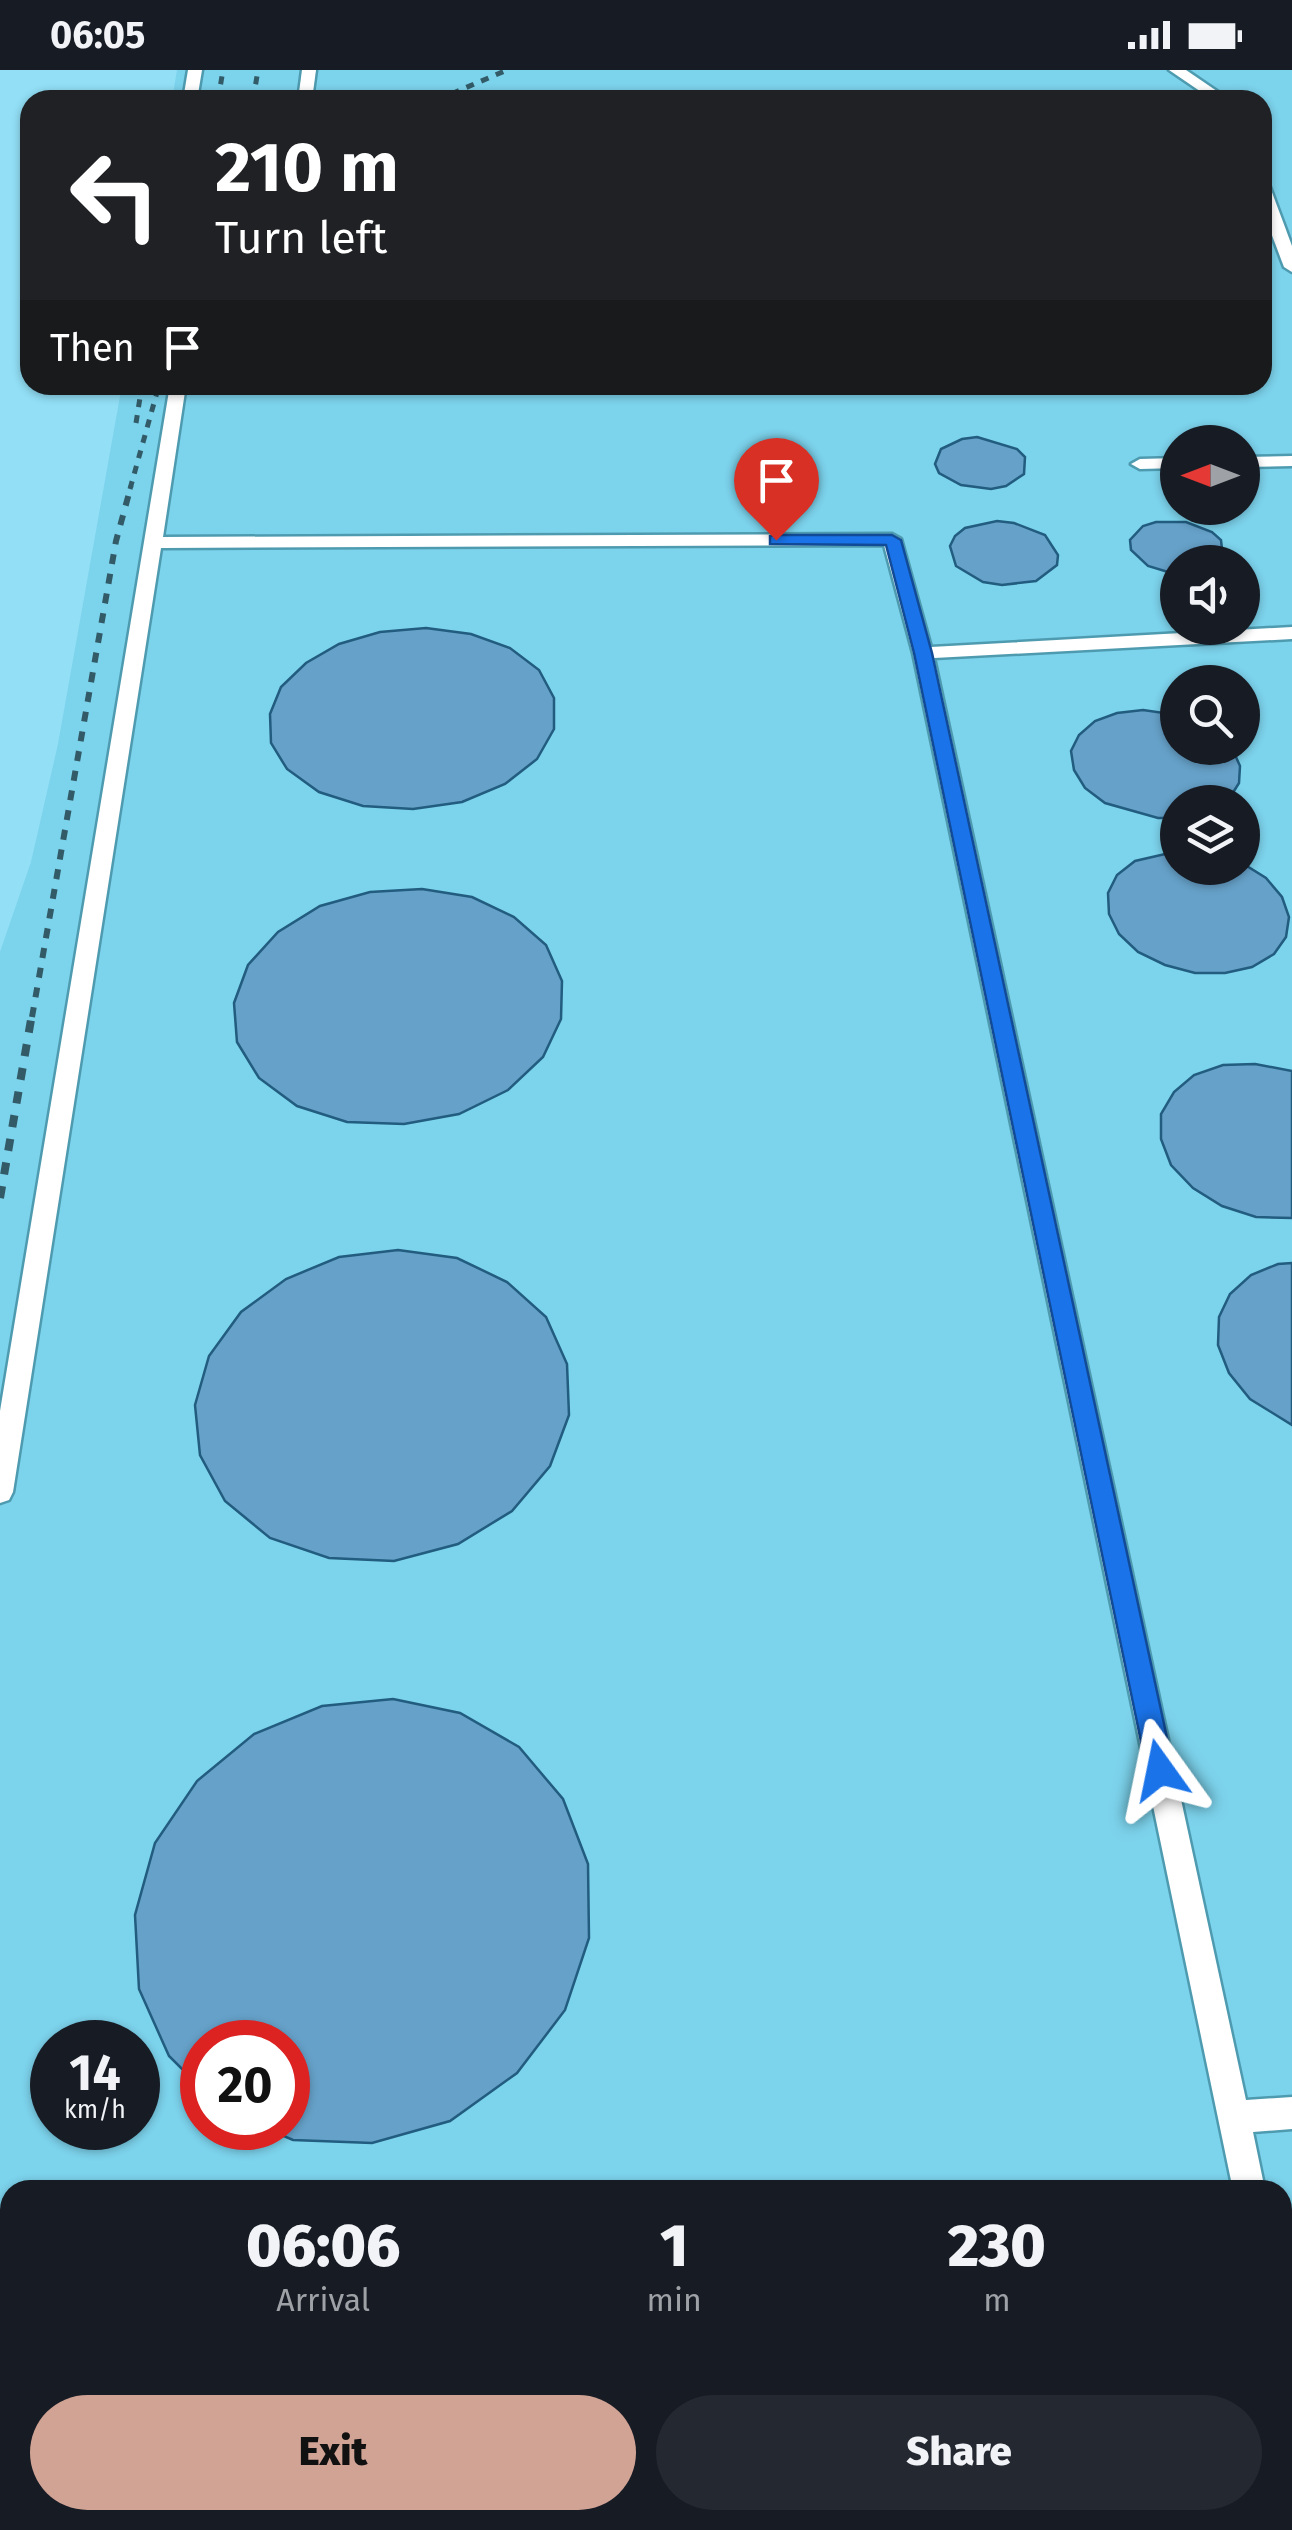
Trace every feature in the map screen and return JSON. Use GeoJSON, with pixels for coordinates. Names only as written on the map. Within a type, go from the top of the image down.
{"type":"FeatureCollection","features":[{"type":"Feature","properties":{"kind":"lane"},"geometry":{"type":"LineString","coordinates":[[1176,70],[1207,90]]}},
{"type":"Feature","properties":{"kind":"lane"},"geometry":{"type":"LineString","coordinates":[[1272,202],[1292,267]]}},
{"type":"Feature","properties":{"kind":"lane"},"geometry":{"type":"LineString","coordinates":[[0,1492],[176,395]]}},
{"type":"Feature","properties":{"kind":"lane"},"geometry":{"type":"LineString","coordinates":[[1260,462],[1292,461]]}},
{"type":"Feature","properties":{"kind":"lane"},"geometry":{"type":"LineString","coordinates":[[1140,464],[1160,463]]}},
{"type":"Feature","properties":{"kind":"lane"},"geometry":{"type":"LineString","coordinates":[[152,543],[892,540],[923,653],[1246,2180]]}},
{"type":"Feature","properties":{"kind":"lane"},"geometry":{"type":"LineString","coordinates":[[923,653],[1292,634]]}},
{"type":"Feature","properties":{"kind":"lane"},"geometry":{"type":"LineString","coordinates":[[1234,2117],[1292,2113]]}},
{"type":"Feature","properties":{"kind":"shaded area"},"geometry":{"type":"Polygon","coordinates":[[[177,70],[1292,70],[1292,2180],[0,2180],[0,952],[31,862],[58,744],[120,395],[1272,395],[1272,90],[174,90],[177,70]]]}},
{"type":"Feature","properties":{"kind":"building"},"geometry":{"type":"Polygon","coordinates":[[[977,437],[1017,449],[1025,457],[1024,474],[1006,486],[991,489],[961,485],[939,473],[935,464],[941,449],[977,437]]]}},
{"type":"Feature","properties":{"kind":"building"},"geometry":{"type":"Polygon","coordinates":[[[997,521],[1045,535],[1058,555],[1057,565],[1036,581],[1002,585],[983,582],[956,566],[950,546],[955,536],[965,528],[997,521]]]}},
{"type":"Feature","properties":{"kind":"building"},"geometry":{"type":"Polygon","coordinates":[[[1156,522],[1194,525],[1212,532],[1222,545],[1160,545],[1160,570],[1148,566],[1131,550],[1130,540],[1143,526],[1156,522]]]}},
{"type":"Feature","properties":{"kind":"building"},"geometry":{"type":"Polygon","coordinates":[[[426,628],[471,634],[510,648],[539,670],[554,698],[554,729],[537,759],[505,784],[462,802],[413,809],[363,806],[319,792],[287,769],[271,743],[270,714],[281,687],[306,663],[339,644],[380,632],[426,628]]]}},
{"type":"Feature","properties":{"kind":"building"},"geometry":{"type":"Polygon","coordinates":[[[1160,712],[1160,765],[1240,765],[1239,783],[1160,785],[1160,818],[1105,803],[1085,788],[1074,770],[1071,751],[1079,735],[1095,721],[1117,713],[1160,712]]]}},
{"type":"Feature","properties":{"kind":"building"},"geometry":{"type":"Polygon","coordinates":[[[1160,855],[1160,885],[1260,885],[1260,874],[1282,897],[1289,917],[1286,937],[1274,954],[1252,967],[1225,973],[1195,973],[1138,952],[1119,934],[1109,914],[1108,893],[1117,875],[1135,861],[1160,855]]]}},
{"type":"Feature","properties":{"kind":"building"},"geometry":{"type":"Polygon","coordinates":[[[422,889],[472,897],[514,917],[546,945],[562,981],[561,1019],[543,1057],[508,1090],[459,1114],[404,1124],[347,1122],[297,1106],[259,1078],[237,1042],[234,1003],[248,965],[278,932],[320,906],[370,892],[422,889]]]}},
{"type":"Feature","properties":{"kind":"building"},"geometry":{"type":"Polygon","coordinates":[[[1255,1064],[1292,1071],[1292,1218],[1256,1217],[1222,1206],[1193,1188],[1171,1165],[1161,1139],[1161,1114],[1174,1092],[1194,1075],[1223,1065],[1255,1064]]]}},
{"type":"Feature","properties":{"kind":"building"},"geometry":{"type":"Polygon","coordinates":[[[398,1250],[457,1258],[507,1282],[546,1317],[567,1364],[569,1415],[550,1466],[512,1511],[458,1544],[394,1561],[329,1558],[270,1538],[225,1501],[200,1455],[195,1405],[209,1356],[241,1312],[286,1279],[339,1257],[398,1250]]]}},
{"type":"Feature","properties":{"kind":"building"},"geometry":{"type":"Polygon","coordinates":[[[1292,1263],[1292,1425],[1250,1399],[1229,1373],[1218,1345],[1219,1317],[1230,1294],[1251,1275],[1292,1263]]]}},
{"type":"Feature","properties":{"kind":"building"},"geometry":{"type":"Polygon","coordinates":[[[393,1699],[460,1713],[519,1747],[563,1799],[588,1864],[589,1938],[565,2010],[517,2073],[450,2121],[372,2143],[310,2141],[310,2020],[180,2020],[180,2067],[169,2056],[160,2036],[160,2020],[153,2020],[139,1989],[135,1915],[155,1843],[197,1781],[254,1734],[322,1706],[393,1699]]]}},
{"type":"Feature","properties":{"kind":"railway"},"geometry":{"type":"LineString","coordinates":[[220,90],[223,70]]}},
{"type":"Feature","properties":{"kind":"railway"},"geometry":{"type":"LineString","coordinates":[[255,90],[258,70]]}},
{"type":"Feature","properties":{"kind":"railway"},"geometry":{"type":"LineString","coordinates":[[460,90],[507,70]]}},
{"type":"Feature","properties":{"kind":"railway"},"geometry":{"type":"LineString","coordinates":[[136,423],[140,395]]}},
{"type":"Feature","properties":{"kind":"railway"},"geometry":{"type":"LineString","coordinates":[[130,489],[156,395]]}},
{"type":"Feature","properties":{"kind":"railway"},"geometry":{"type":"LineString","coordinates":[[32,1017],[116,541],[131,486]]}},
{"type":"Feature","properties":{"kind":"railway"},"geometry":{"type":"LineString","coordinates":[[0,1198],[32,1014]]}},
{"type":"Feature","properties":{"kind":"route"},"geometry":{"type":"LineString","coordinates":[[776,540],[892,540],[923,653],[1160,1770]]}}]}
